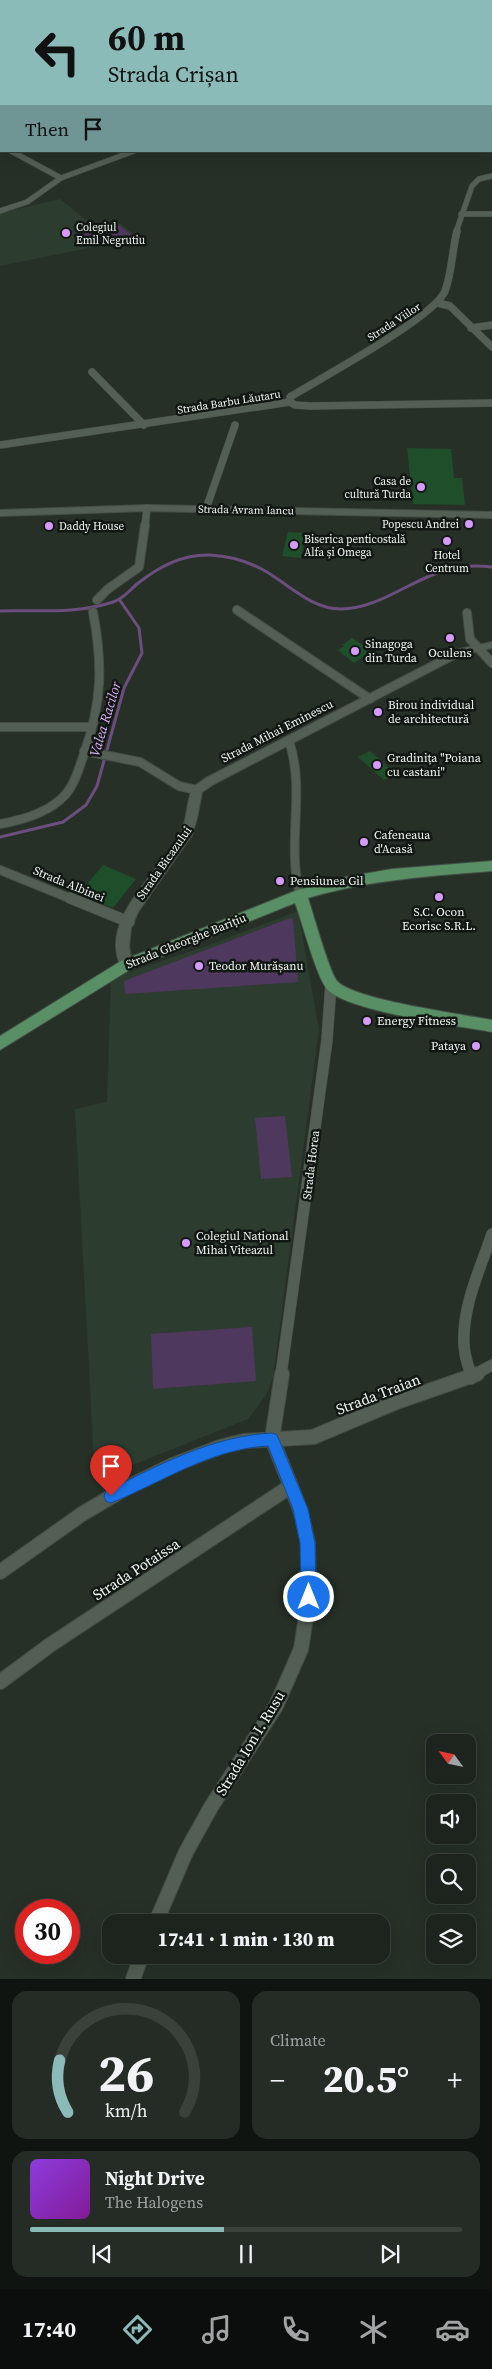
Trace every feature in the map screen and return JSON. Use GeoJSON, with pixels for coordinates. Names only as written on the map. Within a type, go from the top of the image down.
{"type":"FeatureCollection","features":[{"type":"Feature","properties":{"kind":"main road","name":"Strada Avram Iancu"},"geometry":{"type":"LineString","coordinates":[[0,513],[147,508],[492,515]]}},
{"type":"Feature","properties":{"kind":"main road","name":"Strada Gheorghe Barițiu"},"geometry":{"type":"LineString","coordinates":[[0,1044],[126,965],[300,895],[340,883],[395,873],[492,866]]}},
{"type":"Feature","properties":{"kind":"main road","name":"Strada Horea"},"geometry":{"type":"LineString","coordinates":[[300,895],[331,984]]}},
{"type":"Feature","properties":{"kind":"main road"},"geometry":{"type":"LineString","coordinates":[[331,984],[339,991],[362,1001],[492,1026]]}},
{"type":"Feature","properties":{"kind":"street"},"geometry":{"type":"LineString","coordinates":[[14,152],[61,178]]}},
{"type":"Feature","properties":{"kind":"street"},"geometry":{"type":"LineString","coordinates":[[0,211],[27,202],[61,178],[131,152]]}},
{"type":"Feature","properties":{"kind":"street","name":"Strada Viilor"},"geometry":{"type":"LineString","coordinates":[[290,402],[290,397],[400,332],[438,303],[444,291],[461,214],[475,182],[492,176]]}},
{"type":"Feature","properties":{"kind":"street"},"geometry":{"type":"LineString","coordinates":[[461,214],[492,214]]}},
{"type":"Feature","properties":{"kind":"street"},"geometry":{"type":"LineString","coordinates":[[438,303],[450,306],[492,347]]}},
{"type":"Feature","properties":{"kind":"street"},"geometry":{"type":"LineString","coordinates":[[471,328],[492,325]]}},
{"type":"Feature","properties":{"kind":"street"},"geometry":{"type":"LineString","coordinates":[[92,372],[144,425]]}},
{"type":"Feature","properties":{"kind":"street","name":"Strada Barbu Lăutaru"},"geometry":{"type":"LineString","coordinates":[[0,445],[290,402],[311,406],[492,403]]}},
{"type":"Feature","properties":{"kind":"street"},"geometry":{"type":"LineString","coordinates":[[206,509],[235,425]]}},
{"type":"Feature","properties":{"kind":"street"},"geometry":{"type":"LineString","coordinates":[[97,600],[108,589],[139,566],[147,508]]}},
{"type":"Feature","properties":{"kind":"street"},"geometry":{"type":"LineString","coordinates":[[237,610],[370,699]]}},
{"type":"Feature","properties":{"kind":"street"},"geometry":{"type":"LineString","coordinates":[[0,824],[35,815],[53,805],[66,794],[76,778],[100,693],[93,612]]}},
{"type":"Feature","properties":{"kind":"street"},"geometry":{"type":"LineString","coordinates":[[467,613],[470,639],[492,663]]}},
{"type":"Feature","properties":{"kind":"street","name":"Strada Mihai Eminescu"},"geometry":{"type":"LineString","coordinates":[[197,790],[210,781],[452,656],[492,645]]}},
{"type":"Feature","properties":{"kind":"street"},"geometry":{"type":"LineString","coordinates":[[0,727],[91,727]]}},
{"type":"Feature","properties":{"kind":"street"},"geometry":{"type":"LineString","coordinates":[[289,741],[298,786],[294,830],[296,880],[300,895]]}},
{"type":"Feature","properties":{"kind":"street"},"geometry":{"type":"LineString","coordinates":[[84,751],[140,762],[179,786],[197,790]]}},
{"type":"Feature","properties":{"kind":"street","name":"Strada Bicazului"},"geometry":{"type":"LineString","coordinates":[[126,965],[123,944],[134,907],[185,837],[192,821],[197,790]]}},
{"type":"Feature","properties":{"kind":"street","name":"Strada Albinei"},"geometry":{"type":"LineString","coordinates":[[0,870],[129,922]]}},
{"type":"Feature","properties":{"kind":"street","name":"Strada Horea"},"geometry":{"type":"LineString","coordinates":[[272,1439],[301,1241],[327,1040],[331,984]]}},
{"type":"Feature","properties":{"kind":"street"},"geometry":{"type":"LineString","coordinates":[[471,1377],[464,1346],[465,1328],[474,1288],[492,1234]]}},
{"type":"Feature","properties":{"kind":"street","name":"Strada Traian"},"geometry":{"type":"LineString","coordinates":[[0,1572],[82,1514],[111,1496],[172,1466],[245,1441],[299,1440],[313,1437],[394,1403],[471,1377],[492,1365]]}},
{"type":"Feature","properties":{"kind":"street","name":"Strada Ion I. Rusu"},"geometry":{"type":"LineString","coordinates":[[159,1914],[186,1852],[210,1807],[276,1706],[301,1649],[309,1597],[308,1543],[300,1509],[272,1439]]}},
{"type":"Feature","properties":{"kind":"street","name":"Strada Potaissa"},"geometry":{"type":"LineString","coordinates":[[0,1682],[50,1645],[292,1486]]}},
{"type":"Feature","properties":{"kind":"street"},"geometry":{"type":"LineString","coordinates":[[133,1979],[139,1964]]}},
{"type":"Feature","properties":{"kind":"shaded area","name":"Colegiul Emil Negrutiu"},"geometry":{"type":"Polygon","coordinates":[[[60,199],[98,229],[120,223],[138,238],[0,266],[0,213],[60,199]]]}},
{"type":"Feature","properties":{"kind":"shaded area"},"geometry":{"type":"Polygon","coordinates":[[[119,225],[133,236],[88,247],[77,235],[119,225]]]}},
{"type":"Feature","properties":{"kind":"shaded area","name":"Colegiul Național Mihai Viteazul"},"geometry":{"type":"Polygon","coordinates":[[[298,911],[319,1029],[273,1378],[266,1395],[248,1419],[95,1480],[75,1109],[107,1102],[111,978],[201,948],[298,911]]]}},
{"type":"Feature","properties":{"kind":"shaded area"},"geometry":{"type":"Polygon","coordinates":[[[290,918],[293,919],[298,982],[125,994],[124,981],[290,918]]]}},
{"type":"Feature","properties":{"kind":"shaded area"},"geometry":{"type":"Polygon","coordinates":[[[285,1116],[292,1177],[261,1179],[255,1118],[285,1116]]]}},
{"type":"Feature","properties":{"kind":"shaded area"},"geometry":{"type":"Polygon","coordinates":[[[252,1327],[256,1381],[153,1389],[151,1334],[252,1327]]]}},
{"type":"Feature","properties":{"kind":"building"},"geometry":{"type":"Polygon","coordinates":[[[407,448],[451,449],[454,478],[462,478],[465,505],[413,504],[407,448]]]}},
{"type":"Feature","properties":{"kind":"building","name":"Biserica penticostală Alfa și Omega"},"geometry":{"type":"Polygon","coordinates":[[[288,532],[306,533],[301,558],[282,556],[288,532]]]}},
{"type":"Feature","properties":{"kind":"building","name":"Sinagoga din Turda"},"geometry":{"type":"Polygon","coordinates":[[[352,638],[372,651],[354,663],[338,650],[345,646],[342,645],[352,638]]]}},
{"type":"Feature","properties":{"kind":"building","name":"Gradinița \"Poiana cu castani\""},"geometry":{"type":"Polygon","coordinates":[[[370,751],[396,774],[384,780],[358,757],[370,751]]]}},
{"type":"Feature","properties":{"kind":"building"},"geometry":{"type":"Polygon","coordinates":[[[103,865],[136,879],[113,908],[79,894],[103,865]]]}},
{"type":"Feature","properties":{"kind":"waterway","name":"Valea Racilor"},"geometry":{"type":"LineString","coordinates":[[119,599],[137,584],[162,567],[181,559],[200,555],[232,558],[247,562],[267,572],[311,601],[330,608],[341,609],[367,605],[428,577],[453,568],[466,566],[492,567]]}},
{"type":"Feature","properties":{"kind":"waterway"},"geometry":{"type":"LineString","coordinates":[[0,611],[72,610],[100,606],[119,599]]}},
{"type":"Feature","properties":{"kind":"waterway","name":"Valea Racilor"},"geometry":{"type":"LineString","coordinates":[[0,837],[63,822],[86,805],[97,786],[124,688],[142,653],[139,628],[119,599]]}},
{"type":"Feature","properties":{"kind":"place","name":"Colegiul Emil Negrutiu"},"geometry":{"type":"Point","coordinates":[66,233]}},
{"type":"Feature","properties":{"kind":"place","name":"Casa de cultură Turda"},"geometry":{"type":"Point","coordinates":[421,487]}},
{"type":"Feature","properties":{"kind":"place","name":"Popescu Andrei"},"geometry":{"type":"Point","coordinates":[469,524]}},
{"type":"Feature","properties":{"kind":"place","name":"Daddy House"},"geometry":{"type":"Point","coordinates":[49,526]}},
{"type":"Feature","properties":{"kind":"place","name":"Hotel Centrum"},"geometry":{"type":"Point","coordinates":[447,541]}},
{"type":"Feature","properties":{"kind":"place","name":"Biserica penticostală Alfa și Omega"},"geometry":{"type":"Point","coordinates":[294,545]}},
{"type":"Feature","properties":{"kind":"place","name":"Oculens"},"geometry":{"type":"Point","coordinates":[450,638]}},
{"type":"Feature","properties":{"kind":"place","name":"Sinagoga din Turda"},"geometry":{"type":"Point","coordinates":[355,651]}},
{"type":"Feature","properties":{"kind":"place","name":"Birou individual de architectură"},"geometry":{"type":"Point","coordinates":[378,712]}},
{"type":"Feature","properties":{"kind":"place","name":"Gradinița \"Poiana cu castani\""},"geometry":{"type":"Point","coordinates":[377,765]}},
{"type":"Feature","properties":{"kind":"place","name":"Cafeneaua d'Acasă"},"geometry":{"type":"Point","coordinates":[364,842]}},
{"type":"Feature","properties":{"kind":"place","name":"Pensiunea Gil"},"geometry":{"type":"Point","coordinates":[280,881]}},
{"type":"Feature","properties":{"kind":"place","name":"S.C. Ocon Ecorisc S.R.L."},"geometry":{"type":"Point","coordinates":[439,897]}},
{"type":"Feature","properties":{"kind":"place","name":"Teodor Murășanu"},"geometry":{"type":"Point","coordinates":[199,966]}},
{"type":"Feature","properties":{"kind":"place","name":"Energy Fitness"},"geometry":{"type":"Point","coordinates":[367,1021]}},
{"type":"Feature","properties":{"kind":"place","name":"Pataya"},"geometry":{"type":"Point","coordinates":[476,1046]}},
{"type":"Feature","properties":{"kind":"place","name":"Colegiul Național Mihai Viteazul"},"geometry":{"type":"Point","coordinates":[186,1243]}},
{"type":"Feature","properties":{"kind":"route"},"geometry":{"type":"LineString","coordinates":[[111,1496],[172,1466],[216,1450],[245,1441],[272,1439],[300,1509],[308,1543],[309,1597]]}}]}
